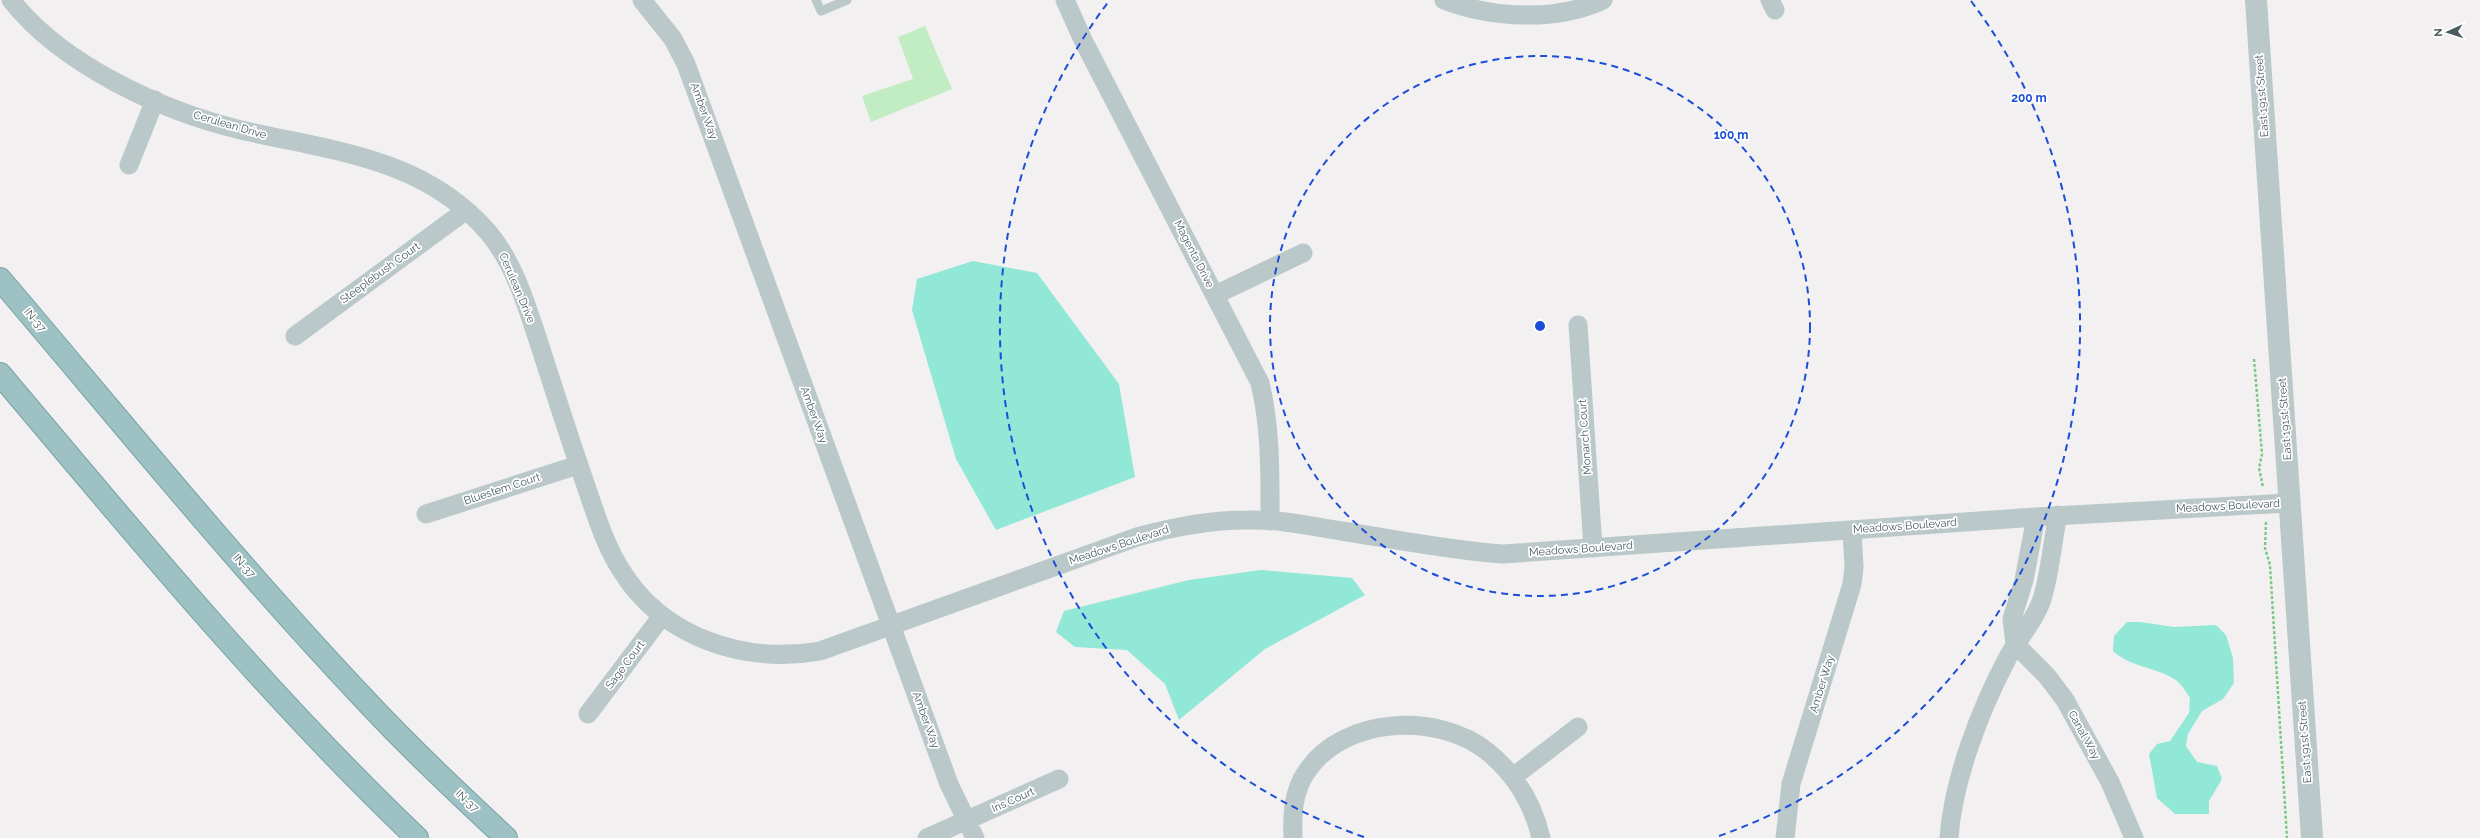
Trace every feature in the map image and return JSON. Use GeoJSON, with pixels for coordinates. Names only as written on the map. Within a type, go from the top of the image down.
{"type":"FeatureCollection","features":[{"type":"Feature","properties":{"kind":"highway","name":"IN-37"},"geometry":{"type":"LineString","coordinates":[[0,279],[233,554],[325,657],[438,774],[506,838]]}},
{"type":"Feature","properties":{"kind":"highway"},"geometry":{"type":"LineString","coordinates":[[0,374],[178,585],[257,674],[327,750],[417,838]]}},
{"type":"Feature","properties":{"kind":"street","name":"Cerulean Drive"},"geometry":{"type":"LineString","coordinates":[[11,0],[21,13],[46,35],[80,60],[124,86],[174,109],[237,129],[390,165],[428,182],[465,211],[488,232],[510,268],[526,306],[578,465],[601,529],[615,560],[622,573],[662,616],[686,632],[732,649],[756,654],[778,655],[820,651],[891,625]]}},
{"type":"Feature","properties":{"kind":"street","name":"Amber Way"},"geometry":{"type":"LineString","coordinates":[[642,0],[673,39],[686,64],[949,784],[975,838]]}},
{"type":"Feature","properties":{"kind":"street","name":"Magenta Drive"},"geometry":{"type":"LineString","coordinates":[[1065,0],[1086,47],[1260,383],[1267,412],[1269,438],[1270,521]]}},
{"type":"Feature","properties":{"kind":"street"},"geometry":{"type":"LineString","coordinates":[[1444,0],[1488,12],[1520,15],[1572,10],[1603,0]]}},
{"type":"Feature","properties":{"kind":"street","name":"East 191st Street"},"geometry":{"type":"LineString","coordinates":[[2256,0],[2312,838]]}},
{"type":"Feature","properties":{"kind":"street"},"geometry":{"type":"LineString","coordinates":[[129,165],[155,100]]}},
{"type":"Feature","properties":{"kind":"street","name":"Steeplebush Court"},"geometry":{"type":"LineString","coordinates":[[295,336],[465,211]]}},
{"type":"Feature","properties":{"kind":"street"},"geometry":{"type":"LineString","coordinates":[[1215,295],[1303,254]]}},
{"type":"Feature","properties":{"kind":"street","name":"Monarch Court"},"geometry":{"type":"LineString","coordinates":[[1578,325],[1592,548]]}},
{"type":"Feature","properties":{"kind":"street","name":"Bluestem Court"},"geometry":{"type":"LineString","coordinates":[[426,514],[578,465]]}},
{"type":"Feature","properties":{"kind":"street","name":"Meadows Boulevard"},"geometry":{"type":"LineString","coordinates":[[891,625],[1137,537],[1169,528],[1208,522],[1270,521],[1293,523],[1472,552],[1502,554],[2058,515],[2290,503]]}},
{"type":"Feature","properties":{"kind":"street"},"geometry":{"type":"LineString","coordinates":[[1949,838],[1957,784],[1993,686],[2015,644],[2031,624],[2041,601],[2058,515]]}},
{"type":"Feature","properties":{"kind":"street"},"geometry":{"type":"LineString","coordinates":[[2015,644],[2012,619],[2024,580],[2036,517]]}},
{"type":"Feature","properties":{"kind":"street","name":"Amber Way"},"geometry":{"type":"LineString","coordinates":[[1784,838],[1791,784],[1852,584],[1854,567],[1852,530]]}},
{"type":"Feature","properties":{"kind":"street","name":"Sage Court"},"geometry":{"type":"LineString","coordinates":[[588,714],[662,616]]}},
{"type":"Feature","properties":{"kind":"street","name":"Canal Way"},"geometry":{"type":"LineString","coordinates":[[2015,644],[2047,676],[2065,700],[2110,782],[2134,838]]}},
{"type":"Feature","properties":{"kind":"street"},"geometry":{"type":"LineString","coordinates":[[1293,838],[1293,805],[1307,771],[1333,746],[1371,730],[1414,725],[1439,728],[1467,739],[1487,751],[1513,777],[1528,800],[1541,838]]}},
{"type":"Feature","properties":{"kind":"street"},"geometry":{"type":"LineString","coordinates":[[1513,777],[1578,727]]}},
{"type":"Feature","properties":{"kind":"street","name":"Iris Court"},"geometry":{"type":"LineString","coordinates":[[928,838],[1059,779]]}},
{"type":"Feature","properties":{"kind":"lane"},"geometry":{"type":"LineString","coordinates":[[816,0],[821,11],[847,0]]}},
{"type":"Feature","properties":{"kind":"path"},"geometry":{"type":"LineString","coordinates":[[2254,359],[2262,454],[2259,468],[2266,504],[2265,548],[2270,565],[2287,838]]}},
{"type":"Feature","properties":{"kind":"shaded area"},"geometry":{"type":"Polygon","coordinates":[[[925,26],[952,89],[871,122],[862,96],[913,79],[898,37],[925,26]]]}},
{"type":"Feature","properties":{"kind":"shaded area"},"geometry":{"type":"Polygon","coordinates":[[[973,261],[1037,273],[1119,384],[1135,477],[996,530],[956,459],[912,310],[917,279],[973,261]]]}},
{"type":"Feature","properties":{"kind":"shaded area"},"geometry":{"type":"Polygon","coordinates":[[[1261,570],[1352,578],[1365,595],[1265,649],[1179,720],[1165,684],[1127,650],[1075,647],[1056,632],[1064,611],[1189,580],[1261,570]]]}},
{"type":"Feature","properties":{"kind":"shaded area"},"geometry":{"type":"Polygon","coordinates":[[[2127,622],[2140,622],[2174,627],[2216,625],[2226,635],[2233,658],[2234,683],[2223,699],[2202,711],[2188,734],[2186,746],[2197,762],[2217,766],[2222,779],[2209,801],[2209,814],[2175,814],[2157,798],[2149,754],[2157,744],[2170,741],[2189,713],[2190,698],[2176,680],[2160,672],[2135,664],[2113,651],[2114,636],[2127,622]]]}}]}
